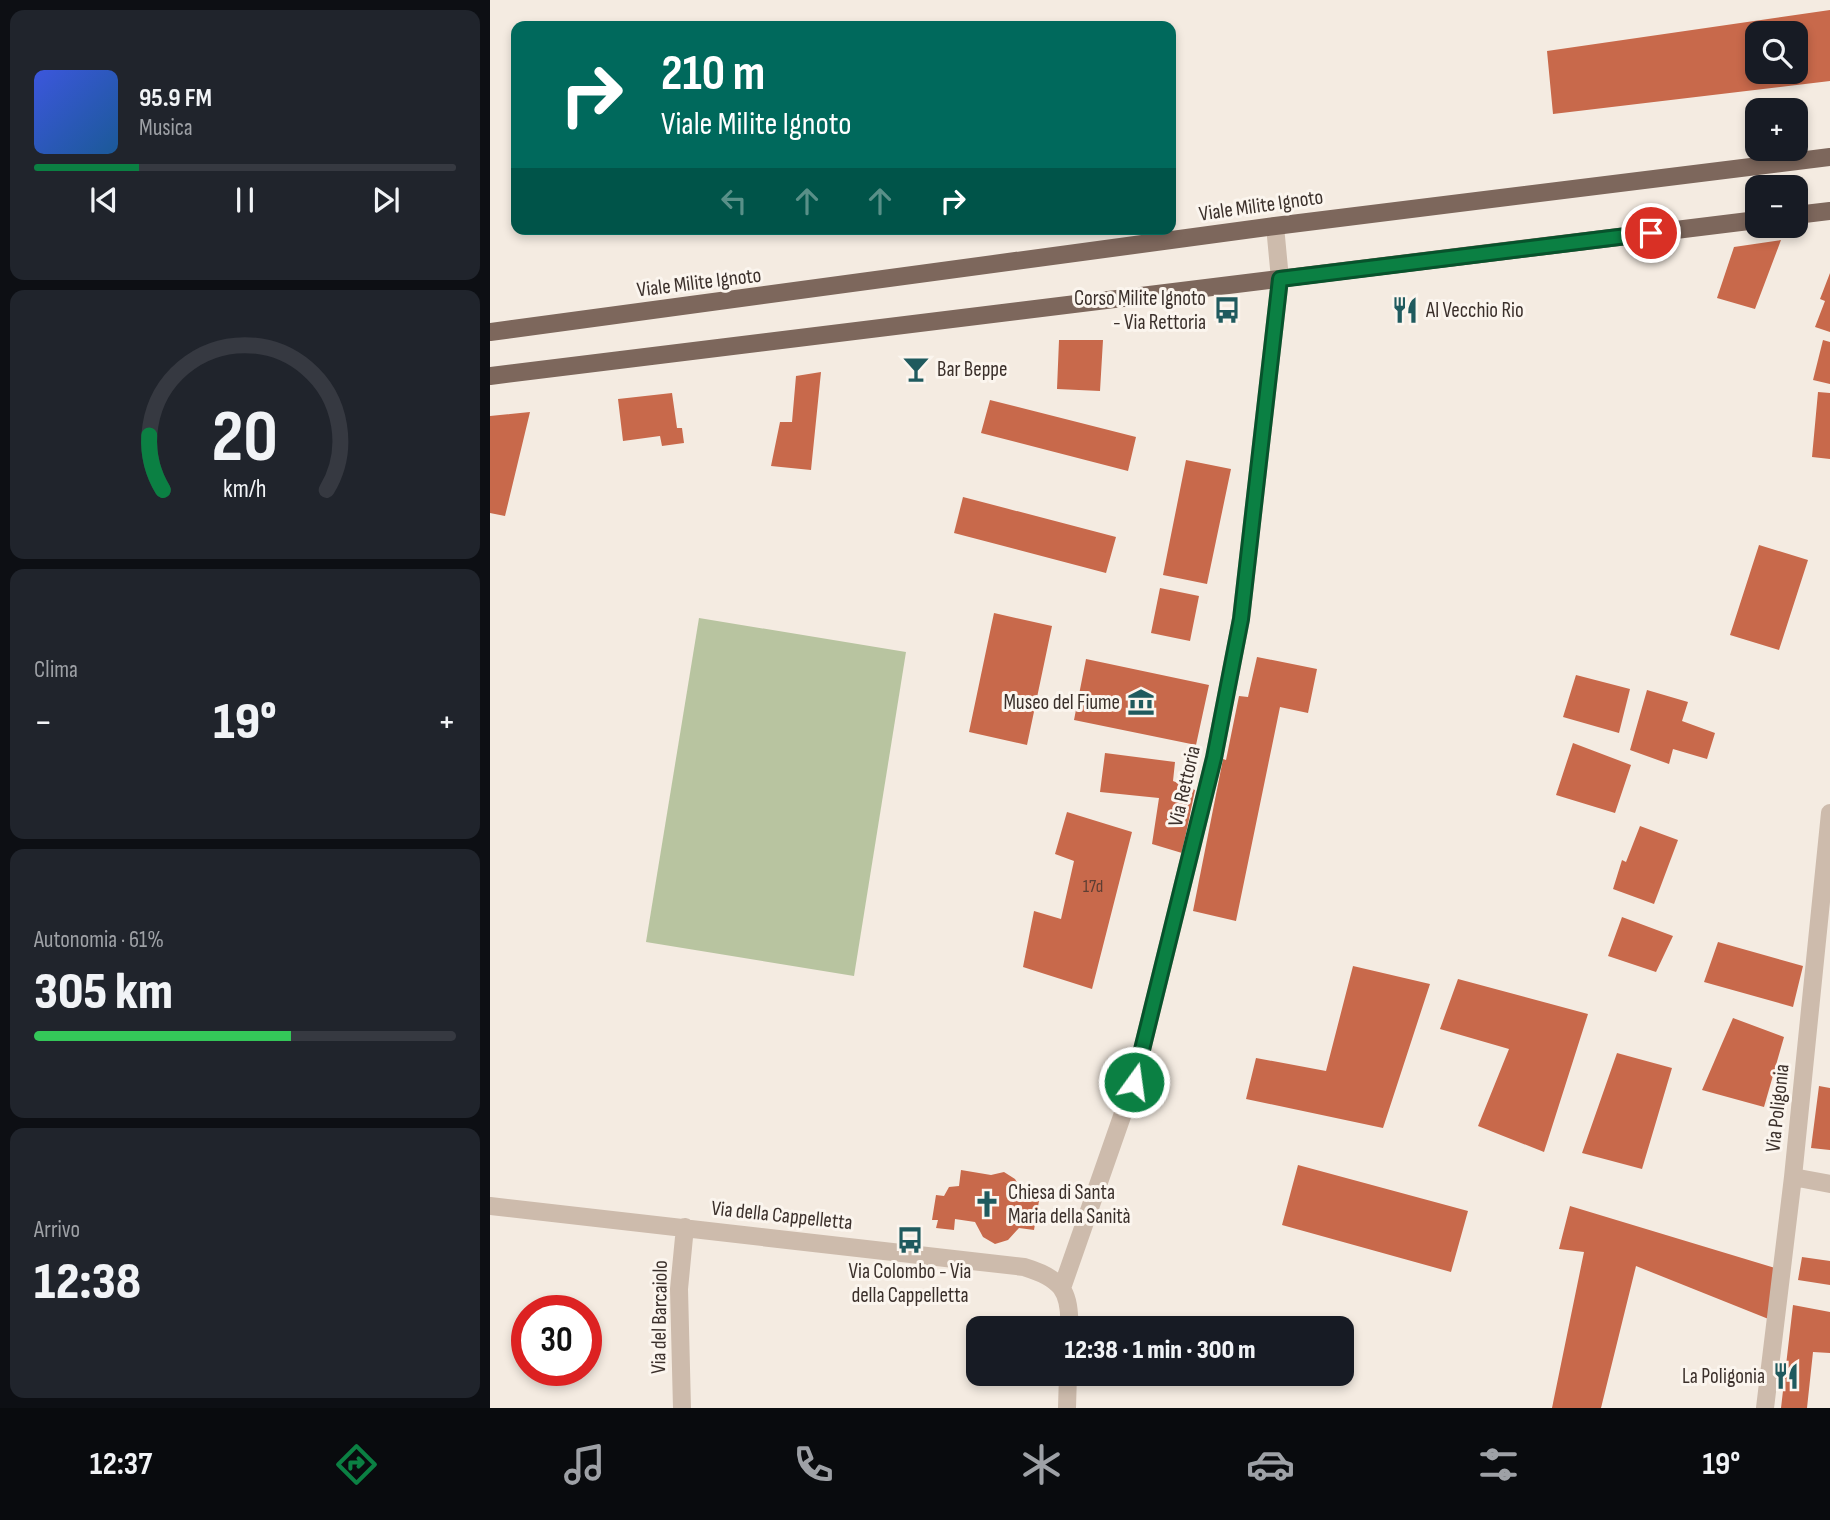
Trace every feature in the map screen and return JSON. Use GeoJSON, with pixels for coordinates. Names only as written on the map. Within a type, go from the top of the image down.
{"type":"FeatureCollection","features":[{"type":"Feature","properties":{"kind":"main road","name":"Viale Milite Ignoto"},"geometry":{"type":"LineString","coordinates":[[490,332],[1275,226],[1830,157]]}},
{"type":"Feature","properties":{"kind":"main road"},"geometry":{"type":"LineString","coordinates":[[1808,214],[1830,211]]}},
{"type":"Feature","properties":{"kind":"main road"},"geometry":{"type":"LineString","coordinates":[[490,376],[1745,221]]}},
{"type":"Feature","properties":{"kind":"street","name":"Via Rettoria"},"geometry":{"type":"LineString","coordinates":[[1062,1288],[1134,1082],[1214,758],[1241,619],[1280,279],[1275,226]]}},
{"type":"Feature","properties":{"kind":"street","name":"Via Poligonia"},"geometry":{"type":"LineString","coordinates":[[1765,1408],[1793,1177],[1830,813]]}},
{"type":"Feature","properties":{"kind":"street"},"geometry":{"type":"LineString","coordinates":[[1793,1177],[1830,1184]]}},
{"type":"Feature","properties":{"kind":"street","name":"Via della Cappelletta"},"geometry":{"type":"LineString","coordinates":[[490,1206],[995,1261],[1037,1271],[1062,1288]]}},
{"type":"Feature","properties":{"kind":"street","name":"Via del Barcaiolo"},"geometry":{"type":"LineString","coordinates":[[682,1408],[679,1289],[685,1227]]}},
{"type":"Feature","properties":{"kind":"street"},"geometry":{"type":"LineString","coordinates":[[1062,1288],[1070,1305],[1070,1316]]}},
{"type":"Feature","properties":{"kind":"street"},"geometry":{"type":"LineString","coordinates":[[1067,1408],[1068,1386]]}},
{"type":"Feature","properties":{"kind":"green space"},"geometry":{"type":"Polygon","coordinates":[[[699,618],[906,652],[854,976],[646,942],[699,618]]]}},
{"type":"Feature","properties":{"kind":"building"},"geometry":{"type":"Polygon","coordinates":[[[1830,10],[1830,81],[1808,84],[1808,21],[1754,21],[1830,10]]]}},
{"type":"Feature","properties":{"kind":"building"},"geometry":{"type":"Polygon","coordinates":[[[1745,22],[1745,84],[1805,84],[1553,114],[1547,51],[1745,22]]]}},
{"type":"Feature","properties":{"kind":"building"},"geometry":{"type":"Polygon","coordinates":[[[1781,240],[1755,309],[1717,298],[1734,247],[1781,240]]]}},
{"type":"Feature","properties":{"kind":"building"},"geometry":{"type":"Polygon","coordinates":[[[1830,273],[1830,332],[1815,327],[1825,301],[1820,299],[1830,273]]]}},
{"type":"Feature","properties":{"kind":"building"},"geometry":{"type":"Polygon","coordinates":[[[1059,340],[1103,340],[1100,391],[1057,389],[1059,340]]]}},
{"type":"Feature","properties":{"kind":"building"},"geometry":{"type":"Polygon","coordinates":[[[1823,340],[1830,342],[1830,384],[1813,380],[1823,340]]]}},
{"type":"Feature","properties":{"kind":"building"},"geometry":{"type":"Polygon","coordinates":[[[821,372],[811,470],[771,466],[780,422],[792,422],[796,376],[821,372]]]}},
{"type":"Feature","properties":{"kind":"building"},"geometry":{"type":"Polygon","coordinates":[[[1818,392],[1830,393],[1830,459],[1812,457],[1818,392]]]}},
{"type":"Feature","properties":{"kind":"building"},"geometry":{"type":"Polygon","coordinates":[[[672,393],[677,428],[682,428],[684,443],[662,446],[660,436],[623,441],[618,399],[672,393]]]}},
{"type":"Feature","properties":{"kind":"building"},"geometry":{"type":"Polygon","coordinates":[[[990,400],[1136,437],[1128,471],[981,433],[990,400]]]}},
{"type":"Feature","properties":{"kind":"building"},"geometry":{"type":"Polygon","coordinates":[[[530,412],[505,516],[490,513],[490,416],[530,412]]]}},
{"type":"Feature","properties":{"kind":"building"},"geometry":{"type":"Polygon","coordinates":[[[1186,460],[1231,469],[1207,584],[1163,575],[1186,460]]]}},
{"type":"Feature","properties":{"kind":"building"},"geometry":{"type":"Polygon","coordinates":[[[963,497],[1116,537],[1106,573],[954,533],[963,497]]]}},
{"type":"Feature","properties":{"kind":"building"},"geometry":{"type":"Polygon","coordinates":[[[1759,545],[1808,560],[1779,650],[1730,635],[1759,545]]]}},
{"type":"Feature","properties":{"kind":"building"},"geometry":{"type":"Polygon","coordinates":[[[1160,588],[1199,596],[1190,641],[1151,633],[1160,588]]]}},
{"type":"Feature","properties":{"kind":"building"},"geometry":{"type":"Polygon","coordinates":[[[994,613],[1052,626],[1027,745],[969,732],[994,613]]]}},
{"type":"Feature","properties":{"kind":"building"},"geometry":{"type":"Polygon","coordinates":[[[1257,657],[1317,669],[1308,713],[1280,707],[1236,921],[1193,911],[1223,759],[1226,760],[1239,696],[1248,697],[1257,657]]]}},
{"type":"Feature","properties":{"kind":"building","name":"Museo del Fiume"},"geometry":{"type":"Polygon","coordinates":[[[1086,659],[1209,685],[1196,745],[1074,720],[1086,659]]]}},
{"type":"Feature","properties":{"kind":"building"},"geometry":{"type":"Polygon","coordinates":[[[1576,675],[1630,689],[1619,733],[1563,717],[1576,675]]]}},
{"type":"Feature","properties":{"kind":"building"},"geometry":{"type":"Polygon","coordinates":[[[1647,690],[1688,702],[1682,721],[1715,733],[1707,759],[1673,749],[1669,764],[1630,750],[1647,690]]]}},
{"type":"Feature","properties":{"kind":"building"},"geometry":{"type":"Polygon","coordinates":[[[1573,743],[1631,765],[1615,813],[1556,795],[1573,743]]]}},
{"type":"Feature","properties":{"kind":"building"},"geometry":{"type":"Polygon","coordinates":[[[1105,753],[1175,762],[1173,781],[1195,790],[1182,853],[1152,844],[1159,798],[1100,792],[1105,753]]]}},
{"type":"Feature","properties":{"kind":"building"},"geometry":{"type":"Polygon","coordinates":[[[1067,812],[1132,832],[1092,989],[1023,967],[1034,911],[1061,919],[1074,861],[1055,854],[1067,812]]]}},
{"type":"Feature","properties":{"kind":"building"},"geometry":{"type":"Polygon","coordinates":[[[1640,826],[1678,840],[1654,904],[1613,889],[1622,860],[1626,862],[1640,826]]]}},
{"type":"Feature","properties":{"kind":"building"},"geometry":{"type":"Polygon","coordinates":[[[1622,917],[1673,936],[1656,972],[1608,956],[1622,917]]]}},
{"type":"Feature","properties":{"kind":"building"},"geometry":{"type":"Polygon","coordinates":[[[1718,942],[1803,966],[1793,1007],[1704,982],[1718,942]]]}},
{"type":"Feature","properties":{"kind":"building"},"geometry":{"type":"Polygon","coordinates":[[[1353,966],[1430,984],[1383,1128],[1246,1099],[1256,1058],[1326,1071],[1353,966]]]}},
{"type":"Feature","properties":{"kind":"building"},"geometry":{"type":"Polygon","coordinates":[[[1458,979],[1588,1014],[1544,1152],[1478,1126],[1509,1049],[1440,1029],[1458,979]]]}},
{"type":"Feature","properties":{"kind":"building"},"geometry":{"type":"Polygon","coordinates":[[[1733,1018],[1784,1037],[1764,1107],[1702,1090],[1733,1018]]]}},
{"type":"Feature","properties":{"kind":"building"},"geometry":{"type":"Polygon","coordinates":[[[1617,1053],[1672,1068],[1642,1169],[1582,1153],[1617,1053]]]}},
{"type":"Feature","properties":{"kind":"building"},"geometry":{"type":"Polygon","coordinates":[[[1819,1086],[1830,1088],[1830,1150],[1811,1148],[1819,1086]]]}},
{"type":"Feature","properties":{"kind":"building"},"geometry":{"type":"Polygon","coordinates":[[[1298,1165],[1468,1211],[1451,1272],[1282,1225],[1298,1165]]]}},
{"type":"Feature","properties":{"kind":"building","name":"Chiesa di Santa Maria della Sanità"},"geometry":{"type":"Polygon","coordinates":[[[961,1170],[991,1175],[1004,1172],[1015,1179],[1023,1192],[1040,1195],[1034,1230],[1019,1228],[1008,1240],[995,1244],[983,1237],[975,1222],[955,1219],[954,1230],[936,1228],[938,1220],[932,1220],[936,1195],[944,1196],[949,1187],[959,1186],[961,1170]]]}},
{"type":"Feature","properties":{"kind":"building"},"geometry":{"type":"Polygon","coordinates":[[[1570,1206],[1782,1270],[1776,1322],[1636,1266],[1601,1408],[1552,1408],[1584,1252],[1559,1249],[1570,1206]]]}},
{"type":"Feature","properties":{"kind":"building"},"geometry":{"type":"Polygon","coordinates":[[[1802,1257],[1830,1261],[1830,1285],[1798,1280],[1802,1257]]]}},
{"type":"Feature","properties":{"kind":"building"},"geometry":{"type":"Polygon","coordinates":[[[1793,1305],[1830,1312],[1830,1353],[1813,1352],[1807,1408],[1781,1408],[1793,1305]]]}},
{"type":"Feature","properties":{"kind":"place","name":"Corso Milite Ignoto - Via Rettoria"},"geometry":{"type":"Point","coordinates":[1227,310]}},
{"type":"Feature","properties":{"kind":"place","name":"Al Vecchio Rio"},"geometry":{"type":"Point","coordinates":[1405,310]}},
{"type":"Feature","properties":{"kind":"place","name":"Bar Beppe"},"geometry":{"type":"Point","coordinates":[916,369]}},
{"type":"Feature","properties":{"kind":"place","name":"Museo del Fiume"},"geometry":{"type":"Point","coordinates":[1141,702]}},
{"type":"Feature","properties":{"kind":"place","name":"Chiesa di Santa Maria della Sanità"},"geometry":{"type":"Point","coordinates":[987,1204]}},
{"type":"Feature","properties":{"kind":"place","name":"Via Colombo - Via della Cappelletta"},"geometry":{"type":"Point","coordinates":[910,1240]}},
{"type":"Feature","properties":{"kind":"place","name":"La Poligonia"},"geometry":{"type":"Point","coordinates":[1786,1376]}},
{"type":"Feature","properties":{"kind":"route"},"geometry":{"type":"LineString","coordinates":[[1134,1082],[1214,758],[1241,619],[1280,279],[1651,233]]}}]}
